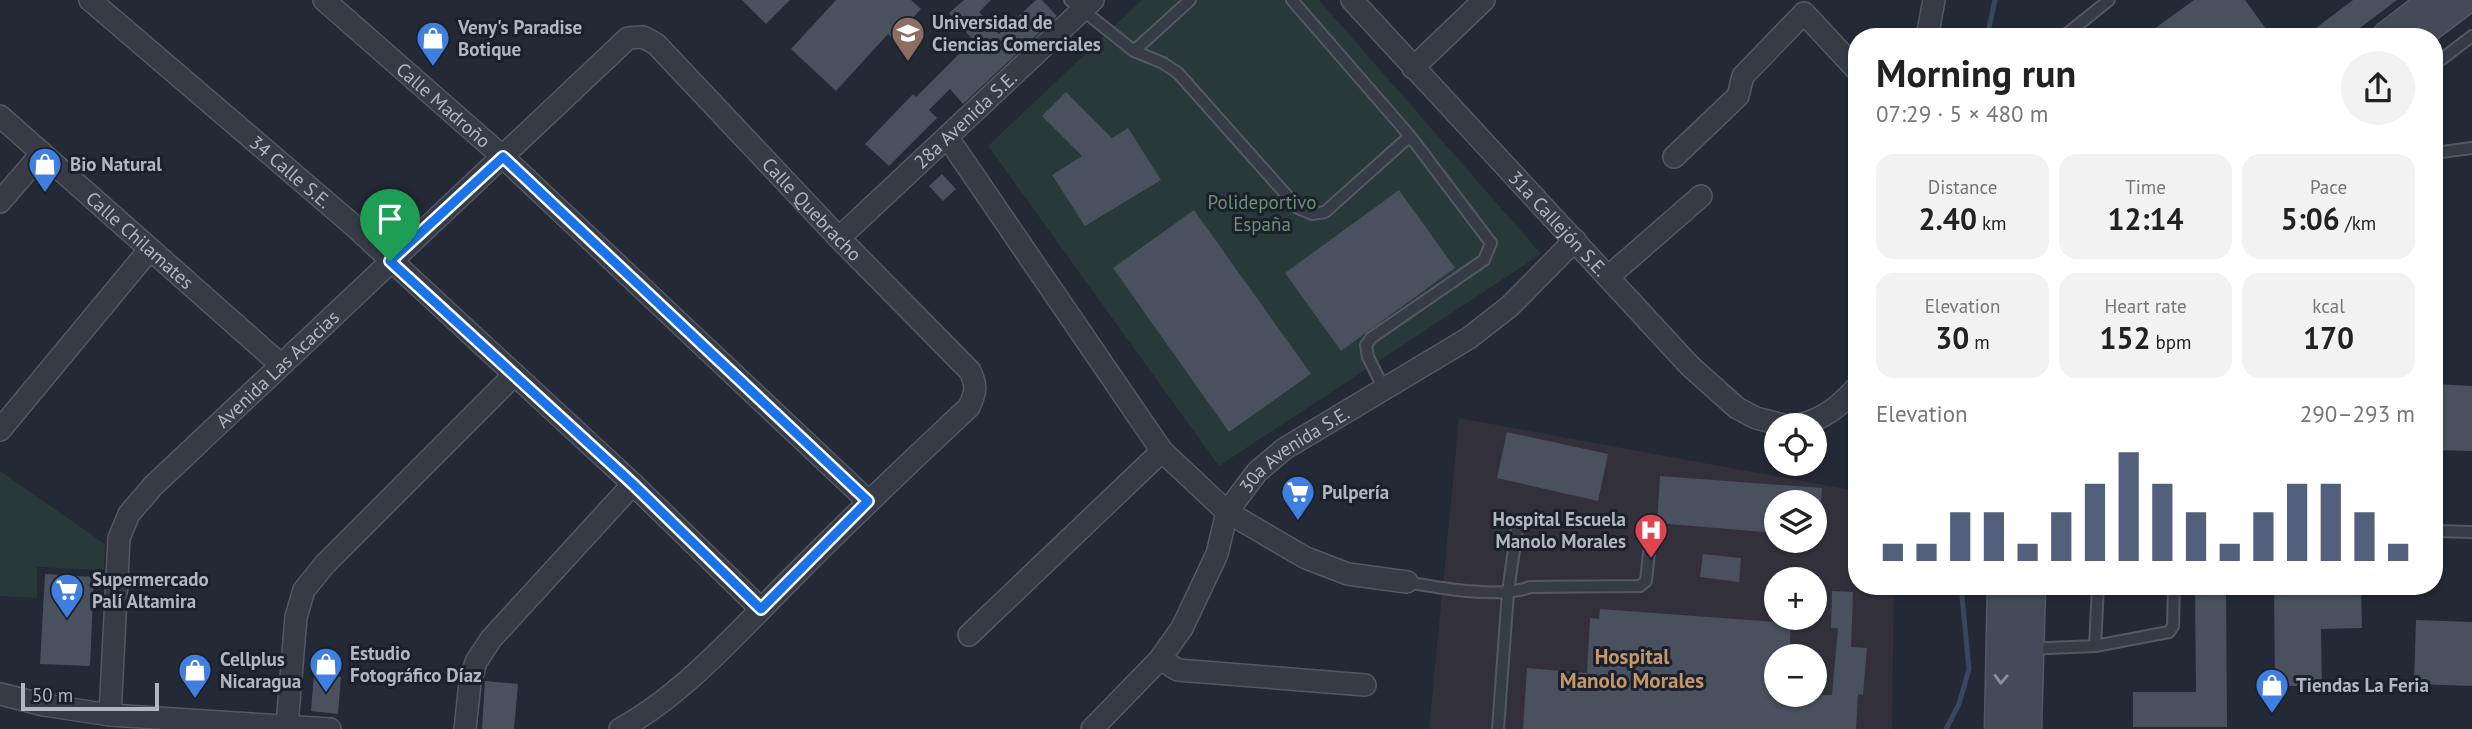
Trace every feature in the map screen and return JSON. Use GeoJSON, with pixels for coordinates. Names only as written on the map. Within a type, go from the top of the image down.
{"type":"FeatureCollection","features":[{"type":"Feature","properties":{"kind":"main road"},"geometry":{"type":"LineString","coordinates":[[2398,28],[2435,0]]}},
{"type":"Feature","properties":{"kind":"main road"},"geometry":{"type":"LineString","coordinates":[[2426,28],[2463,0]]}},
{"type":"Feature","properties":{"kind":"main road"},"geometry":{"type":"LineString","coordinates":[[2005,595],[2026,729]]}},
{"type":"Feature","properties":{"kind":"main road"},"geometry":{"type":"LineString","coordinates":[[2000,729],[2028,595]]}},
{"type":"Feature","properties":{"kind":"street","name":"34 Calle S.E."},"geometry":{"type":"LineString","coordinates":[[90,0],[353,225],[633,484],[761,609]]}},
{"type":"Feature","properties":{"kind":"street","name":"Calle Madroño"},"geometry":{"type":"LineString","coordinates":[[324,0],[503,157],[868,501]]}},
{"type":"Feature","properties":{"kind":"street","name":"31a Callejón S.E."},"geometry":{"type":"LineString","coordinates":[[1352,0],[1690,366],[1737,408],[1764,420]]}},
{"type":"Feature","properties":{"kind":"street"},"geometry":{"type":"LineString","coordinates":[[1413,68],[1484,0]]}},
{"type":"Feature","properties":{"kind":"street"},"geometry":{"type":"LineString","coordinates":[[1929,28],[1934,0]]}},
{"type":"Feature","properties":{"kind":"street","name":"28a Avenida S.E."},"geometry":{"type":"LineString","coordinates":[[839,238],[948,138],[1082,3]]}},
{"type":"Feature","properties":{"kind":"street"},"geometry":{"type":"LineString","coordinates":[[1674,157],[1738,96],[1743,76],[1804,13],[1848,60]]}},
{"type":"Feature","properties":{"kind":"street","name":"Avenida Las Acacias"},"geometry":{"type":"LineString","coordinates":[[110,715],[119,538],[129,514],[153,486],[628,38],[643,37]]}},
{"type":"Feature","properties":{"kind":"street","name":"Calle Quebracho"},"geometry":{"type":"LineString","coordinates":[[643,37],[656,44],[839,238],[970,371],[976,384],[969,407],[868,501]]}},
{"type":"Feature","properties":{"kind":"street","name":"Calle Chilamates"},"geometry":{"type":"LineString","coordinates":[[0,116],[280,365]]}},
{"type":"Feature","properties":{"kind":"street"},"geometry":{"type":"LineString","coordinates":[[948,138],[1162,451],[1227,512],[1307,558],[1348,574],[1408,582]]}},
{"type":"Feature","properties":{"kind":"street"},"geometry":{"type":"LineString","coordinates":[[0,202],[42,153]]}},
{"type":"Feature","properties":{"kind":"street"},"geometry":{"type":"LineString","coordinates":[[1608,277],[1701,196]]}},
{"type":"Feature","properties":{"kind":"street","name":"30a Avenida S.E."},"geometry":{"type":"LineString","coordinates":[[1092,729],[1160,659],[1182,628],[1217,554],[1227,512],[1257,472],[1284,449],[1469,338],[1510,306],[1575,240]]}},
{"type":"Feature","properties":{"kind":"street"},"geometry":{"type":"LineString","coordinates":[[0,430],[150,249]]}},
{"type":"Feature","properties":{"kind":"street"},"geometry":{"type":"LineString","coordinates":[[287,725],[296,617],[304,590],[327,563],[514,374]]}},
{"type":"Feature","properties":{"kind":"street"},"geometry":{"type":"LineString","coordinates":[[1827,414],[1848,397]]}},
{"type":"Feature","properties":{"kind":"street"},"geometry":{"type":"LineString","coordinates":[[969,635],[1162,451]]}},
{"type":"Feature","properties":{"kind":"street"},"geometry":{"type":"LineString","coordinates":[[465,729],[470,683],[476,662],[491,639],[633,484]]}},
{"type":"Feature","properties":{"kind":"street"},"geometry":{"type":"LineString","coordinates":[[620,729],[639,719],[678,688],[868,501]]}},
{"type":"Feature","properties":{"kind":"street"},"geometry":{"type":"LineString","coordinates":[[1160,659],[1178,670],[1365,685]]}},
{"type":"Feature","properties":{"kind":"street"},"geometry":{"type":"LineString","coordinates":[[0,694],[44,705],[110,715],[330,729]]}},
{"type":"Feature","properties":{"kind":"lane"},"geometry":{"type":"LineString","coordinates":[[1133,51],[1190,0]]}},
{"type":"Feature","properties":{"kind":"lane"},"geometry":{"type":"LineString","coordinates":[[1292,0],[1410,136],[1490,243],[1484,260],[1371,338],[1366,345],[1368,357],[1384,389]]}},
{"type":"Feature","properties":{"kind":"lane"},"geometry":{"type":"LineString","coordinates":[[2074,28],[2109,0]]}},
{"type":"Feature","properties":{"kind":"lane"},"geometry":{"type":"LineString","coordinates":[[1082,3],[1133,51],[1163,63],[1178,74],[1298,208],[1312,214],[1325,212],[1410,136]]}},
{"type":"Feature","properties":{"kind":"lane"},"geometry":{"type":"LineString","coordinates":[[2443,58],[2472,36]]}},
{"type":"Feature","properties":{"kind":"lane"},"geometry":{"type":"LineString","coordinates":[[2443,152],[2472,148]]}},
{"type":"Feature","properties":{"kind":"lane"},"geometry":{"type":"LineString","coordinates":[[1497,729],[1508,592],[1518,521]]}},
{"type":"Feature","properties":{"kind":"lane"},"geometry":{"type":"LineString","coordinates":[[2443,531],[2472,532]]}},
{"type":"Feature","properties":{"kind":"lane"},"geometry":{"type":"LineString","coordinates":[[1408,582],[1508,592],[1518,592],[1530,587],[1640,586],[1646,581],[1649,553]]}},
{"type":"Feature","properties":{"kind":"lane"},"geometry":{"type":"LineString","coordinates":[[2095,646],[2098,595]]}},
{"type":"Feature","properties":{"kind":"lane"},"geometry":{"type":"LineString","coordinates":[[2015,648],[2095,646],[2169,632],[2173,626],[2174,595]]}},
{"type":"Feature","properties":{"kind":"shaded area","name":"Hospital Escuela Manolo Morales"},"geometry":{"type":"Polygon","coordinates":[[[1459,418],[1848,489],[1848,595],[1894,595],[1892,729],[1429,729],[1459,418]]]}},
{"type":"Feature","properties":{"kind":"green space","name":"Polideportivo España"},"geometry":{"type":"Polygon","coordinates":[[[1142,0],[1319,0],[1541,254],[1219,466],[988,146],[1142,0]]]}},
{"type":"Feature","properties":{"kind":"green space"},"geometry":{"type":"Polygon","coordinates":[[[0,471],[105,544],[104,570],[37,567],[37,598],[0,596],[0,471]]]}},
{"type":"Feature","properties":{"kind":"building"},"geometry":{"type":"Polygon","coordinates":[[[742,0],[790,0],[766,24],[742,0]]]}},
{"type":"Feature","properties":{"kind":"building"},"geometry":{"type":"Polygon","coordinates":[[[836,0],[911,0],[921,9],[893,39],[888,34],[836,91],[791,49],[836,0]]]}},
{"type":"Feature","properties":{"kind":"building"},"geometry":{"type":"Polygon","coordinates":[[[964,0],[991,0],[979,12],[999,34],[1036,0],[1042,0],[1057,16],[963,104],[950,89],[929,110],[937,118],[889,166],[865,144],[913,94],[916,97],[973,40],[949,13],[964,0]]]}},
{"type":"Feature","properties":{"kind":"building"},"geometry":{"type":"Polygon","coordinates":[[[2194,0],[2245,0],[2265,28],[2155,28],[2194,0]]]}},
{"type":"Feature","properties":{"kind":"building"},"geometry":{"type":"Polygon","coordinates":[[[2353,0],[2397,0],[2360,28],[2316,28],[2353,0]]]}},
{"type":"Feature","properties":{"kind":"building"},"geometry":{"type":"Polygon","coordinates":[[[1066,92],[1112,138],[1128,128],[1161,180],[1085,226],[1052,175],[1082,156],[1042,116],[1066,92]]]}},
{"type":"Feature","properties":{"kind":"building"},"geometry":{"type":"Polygon","coordinates":[[[942,174],[956,189],[943,201],[929,186],[942,174]]]}},
{"type":"Feature","properties":{"kind":"building"},"geometry":{"type":"Polygon","coordinates":[[[1399,190],[1455,268],[1341,351],[1285,273],[1399,190]]]}},
{"type":"Feature","properties":{"kind":"building","name":"Polideportivo España"},"geometry":{"type":"Polygon","coordinates":[[[1194,210],[1311,374],[1229,432],[1113,268],[1194,210]]]}},
{"type":"Feature","properties":{"kind":"building"},"geometry":{"type":"Polygon","coordinates":[[[2443,384],[2472,386],[2472,451],[2443,450],[2443,384]]]}},
{"type":"Feature","properties":{"kind":"building"},"geometry":{"type":"Polygon","coordinates":[[[1507,432],[1608,454],[1598,501],[1497,478],[1507,432]]]}},
{"type":"Feature","properties":{"kind":"building"},"geometry":{"type":"Polygon","coordinates":[[[1660,476],[1822,488],[1764,490],[1764,532],[1657,523],[1660,476]]]}},
{"type":"Feature","properties":{"kind":"building"},"geometry":{"type":"Polygon","coordinates":[[[1703,554],[1741,558],[1739,582],[1700,577],[1703,554]]]}},
{"type":"Feature","properties":{"kind":"building","name":"Supermercado Palí Altamira"},"geometry":{"type":"Polygon","coordinates":[[[45,574],[94,577],[90,666],[40,664],[45,574]]]}},
{"type":"Feature","properties":{"kind":"building"},"geometry":{"type":"Polygon","coordinates":[[[1832,591],[1848,592],[1848,595],[1853,595],[1851,647],[1867,648],[1863,695],[1858,694],[1856,729],[1523,729],[1527,668],[1587,673],[1590,618],[1599,619],[1600,609],[1764,621],[1764,630],[1791,630],[1790,644],[1764,644],[1764,707],[1827,707],[1827,695],[1832,695],[1838,628],[1831,628],[1832,591]]]}},
{"type":"Feature","properties":{"kind":"building"},"geometry":{"type":"Polygon","coordinates":[[[2195,595],[2226,595],[2227,727],[2133,727],[2133,692],[2196,692],[2195,595]]]}},
{"type":"Feature","properties":{"kind":"building"},"geometry":{"type":"Polygon","coordinates":[[[2274,595],[2361,595],[2362,628],[2321,629],[2322,686],[2275,686],[2274,595]]]}},
{"type":"Feature","properties":{"kind":"building"},"geometry":{"type":"Polygon","coordinates":[[[2416,620],[2472,622],[2472,686],[2414,684],[2416,620]]]}},
{"type":"Feature","properties":{"kind":"building","name":"Estudio Fotográfico Díaz"},"geometry":{"type":"Polygon","coordinates":[[[314,674],[341,677],[338,714],[311,711],[314,674]]]}},
{"type":"Feature","properties":{"kind":"building"},"geometry":{"type":"Polygon","coordinates":[[[485,681],[518,684],[514,729],[482,729],[485,681]]]}},
{"type":"Feature","properties":{"kind":"waterway"},"geometry":{"type":"LineString","coordinates":[[1989,28],[1995,0]]}},
{"type":"Feature","properties":{"kind":"waterway"},"geometry":{"type":"LineString","coordinates":[[1946,729],[1959,704],[1969,669],[1962,595]]}},
{"type":"Feature","properties":{"kind":"place","name":"Universidad de Ciencias Comerciales"},"geometry":{"type":"Point","coordinates":[908,63]}},
{"type":"Feature","properties":{"kind":"place","name":"Veny's Paradise Botique"},"geometry":{"type":"Point","coordinates":[433,68]}},
{"type":"Feature","properties":{"kind":"place","name":"Bio Natural"},"geometry":{"type":"Point","coordinates":[45,194]}},
{"type":"Feature","properties":{"kind":"place","name":"Pulpería"},"geometry":{"type":"Point","coordinates":[1298,522]}},
{"type":"Feature","properties":{"kind":"place","name":"Hospital Escuela Manolo Morales"},"geometry":{"type":"Point","coordinates":[1651,560]}},
{"type":"Feature","properties":{"kind":"place","name":"Supermercado Palí Altamira"},"geometry":{"type":"Point","coordinates":[67,620]}},
{"type":"Feature","properties":{"kind":"place","name":"Estudio Fotográfico Díaz"},"geometry":{"type":"Point","coordinates":[326,694]}},
{"type":"Feature","properties":{"kind":"place","name":"Cellplus Nicaragua"},"geometry":{"type":"Point","coordinates":[195,700]}},
{"type":"Feature","properties":{"kind":"place","name":"Tiendas La Feria"},"geometry":{"type":"Point","coordinates":[2272,715]}},
{"type":"Feature","properties":{"kind":"district","name":"Hospital Manolo Morales"},"geometry":{"type":"Point","coordinates":[1632,668]}},
{"type":"Feature","properties":{"kind":"route"},"geometry":{"type":"LineString","coordinates":[[503,157],[868,501],[761,609],[633,484],[390,261],[503,157]]}}]}
